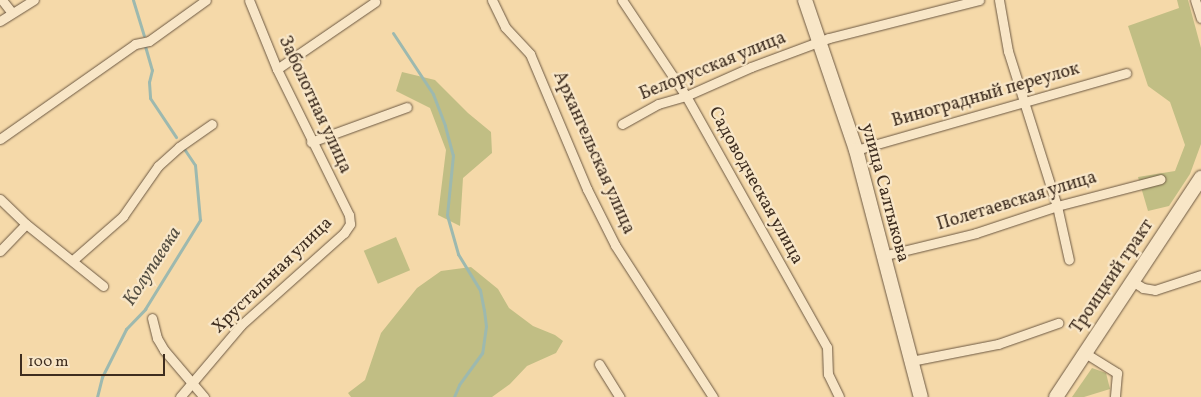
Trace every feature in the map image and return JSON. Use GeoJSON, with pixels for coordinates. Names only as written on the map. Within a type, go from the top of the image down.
{"type":"FeatureCollection","features":[{"type":"Feature","properties":{"kind":"main road","name":"улица Салтыкова"},"geometry":{"type":"LineString","coordinates":[[805,0],[818,43],[856,150],[882,256],[921,397]]}},
{"type":"Feature","properties":{"kind":"main road","name":"Троицкий тракт"},"geometry":{"type":"LineString","coordinates":[[1056,397],[1201,178]]}},
{"type":"Feature","properties":{"kind":"street"},"geometry":{"type":"LineString","coordinates":[[2,0],[12,13]]}},
{"type":"Feature","properties":{"kind":"street"},"geometry":{"type":"LineString","coordinates":[[0,21],[34,0]]}},
{"type":"Feature","properties":{"kind":"street"},"geometry":{"type":"LineString","coordinates":[[0,139],[135,44],[149,41],[206,0]]}},
{"type":"Feature","properties":{"kind":"street","name":"Заболотная улица"},"geometry":{"type":"LineString","coordinates":[[249,0],[277,69],[349,215],[350,224]]}},
{"type":"Feature","properties":{"kind":"street","name":"Архангельская улица"},"geometry":{"type":"LineString","coordinates":[[492,0],[506,27],[530,54],[587,188],[616,244],[713,397]]}},
{"type":"Feature","properties":{"kind":"street","name":"Садоводческая улица"},"geometry":{"type":"LineString","coordinates":[[622,0],[686,96],[827,347],[828,374],[839,397]]}},
{"type":"Feature","properties":{"kind":"street","name":"Белорусская улица"},"geometry":{"type":"LineString","coordinates":[[622,124],[658,104],[686,96],[751,67],[818,43],[979,0]]}},
{"type":"Feature","properties":{"kind":"street"},"geometry":{"type":"LineString","coordinates":[[999,0],[1008,51],[1057,206],[1069,260]]}},
{"type":"Feature","properties":{"kind":"street"},"geometry":{"type":"LineString","coordinates":[[1195,0],[1201,18]]}},
{"type":"Feature","properties":{"kind":"street"},"geometry":{"type":"LineString","coordinates":[[277,69],[374,2]]}},
{"type":"Feature","properties":{"kind":"street","name":"Виноградный переулок"},"geometry":{"type":"LineString","coordinates":[[856,150],[1025,100],[1126,73]]}},
{"type":"Feature","properties":{"kind":"street"},"geometry":{"type":"LineString","coordinates":[[312,142],[407,107]]}},
{"type":"Feature","properties":{"kind":"street"},"geometry":{"type":"LineString","coordinates":[[73,260],[123,216],[158,166],[179,147],[212,124]]}},
{"type":"Feature","properties":{"kind":"street","name":"Полетаевская улица"},"geometry":{"type":"LineString","coordinates":[[882,256],[976,233],[1057,206],[1161,178]]}},
{"type":"Feature","properties":{"kind":"street"},"geometry":{"type":"LineString","coordinates":[[0,199],[26,224],[103,286]]}},
{"type":"Feature","properties":{"kind":"street"},"geometry":{"type":"LineString","coordinates":[[0,251],[26,224]]}},
{"type":"Feature","properties":{"kind":"street","name":"Хрустальная улица"},"geometry":{"type":"LineString","coordinates":[[180,397],[241,325],[344,233],[350,224]]}},
{"type":"Feature","properties":{"kind":"street"},"geometry":{"type":"LineString","coordinates":[[1132,281],[1143,288],[1155,290],[1201,276]]}},
{"type":"Feature","properties":{"kind":"street"},"geometry":{"type":"LineString","coordinates":[[152,318],[157,338],[164,350],[204,397]]}},
{"type":"Feature","properties":{"kind":"street"},"geometry":{"type":"LineString","coordinates":[[910,361],[998,344],[1058,323]]}},
{"type":"Feature","properties":{"kind":"street"},"geometry":{"type":"LineString","coordinates":[[1085,353],[1117,373],[1115,397]]}},
{"type":"Feature","properties":{"kind":"street"},"geometry":{"type":"LineString","coordinates":[[599,364],[620,397]]}},
{"type":"Feature","properties":{"kind":"shaded area"},"geometry":{"type":"Polygon","coordinates":[[[1177,0],[1188,0],[1201,48],[1201,144],[1190,174],[1169,206],[1148,211],[1138,177],[1175,171],[1185,145],[1170,102],[1148,86],[1128,26],[1179,8],[1177,0]]]}},
{"type":"Feature","properties":{"kind":"shaded area"},"geometry":{"type":"Polygon","coordinates":[[[402,72],[435,80],[468,113],[491,132],[492,153],[463,178],[460,226],[438,215],[446,150],[430,108],[396,91],[402,72]]]}},
{"type":"Feature","properties":{"kind":"shaded area"},"geometry":{"type":"Polygon","coordinates":[[[396,237],[410,270],[378,284],[364,251],[396,237]]]}},
{"type":"Feature","properties":{"kind":"shaded area"},"geometry":{"type":"Polygon","coordinates":[[[471,267],[498,289],[509,308],[533,326],[555,335],[563,341],[556,353],[527,366],[510,384],[492,397],[351,397],[348,393],[365,380],[381,333],[417,288],[441,271],[471,267]]]}},
{"type":"Feature","properties":{"kind":"shaded area"},"geometry":{"type":"Polygon","coordinates":[[[1092,368],[1106,373],[1110,389],[1084,397],[1072,397],[1092,368]]]}},
{"type":"Feature","properties":{"kind":"waterway","name":"Колупаевка"},"geometry":{"type":"LineString","coordinates":[[133,0],[144,35]]}},
{"type":"Feature","properties":{"kind":"waterway"},"geometry":{"type":"LineString","coordinates":[[393,33],[433,94],[445,126],[453,155],[447,215],[458,254],[480,290],[484,310],[486,326],[482,353],[459,385],[454,397]]}},
{"type":"Feature","properties":{"kind":"waterway","name":"Колупаевка"},"geometry":{"type":"LineString","coordinates":[[145,46],[152,70],[149,82],[150,98],[176,137]]}},
{"type":"Feature","properties":{"kind":"waterway","name":"Колупаевка"},"geometry":{"type":"LineString","coordinates":[[97,397],[102,377],[126,329],[145,309],[200,220],[195,165],[183,147]]}}]}
